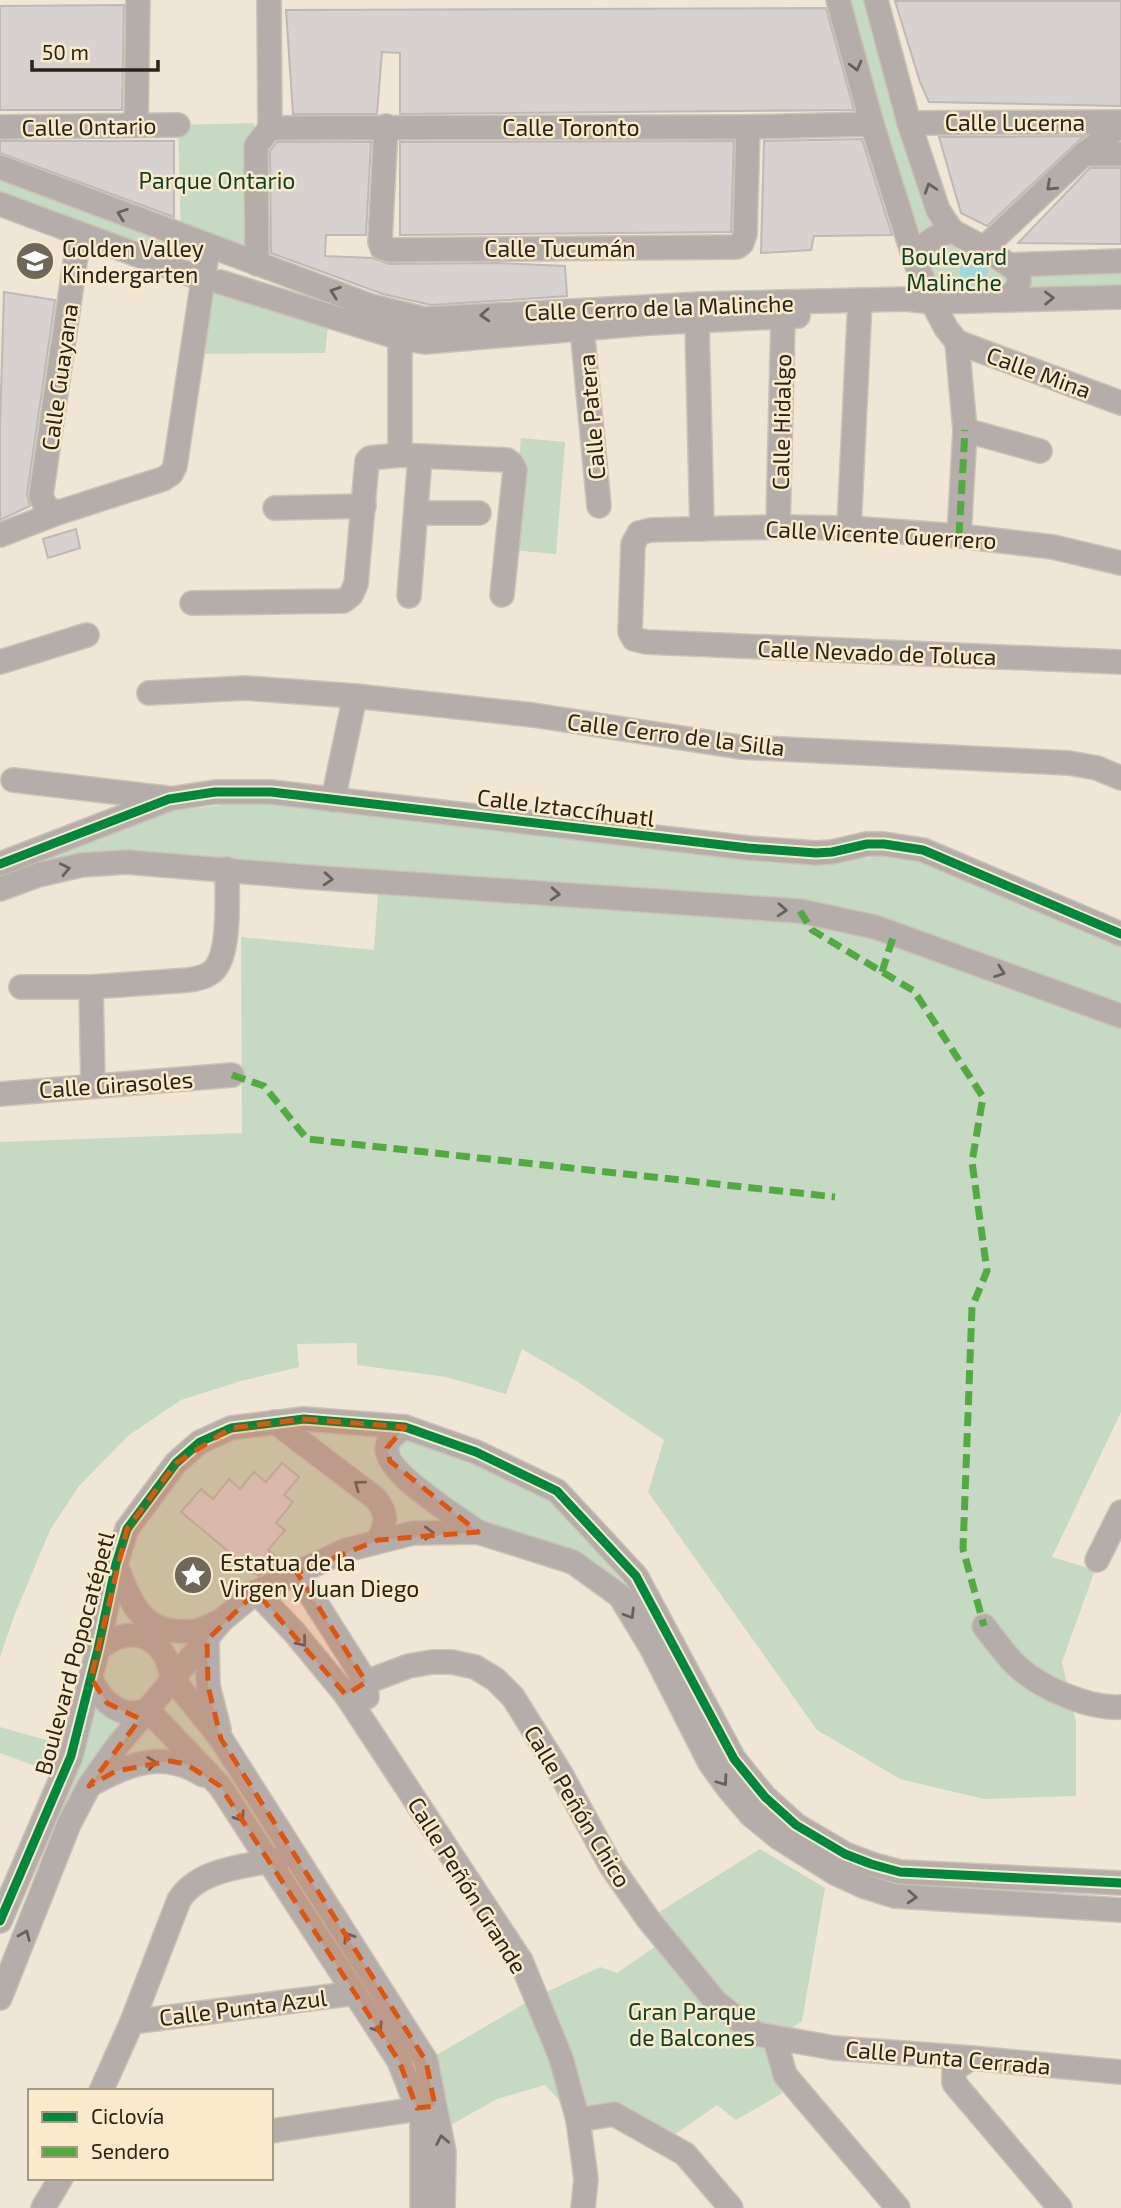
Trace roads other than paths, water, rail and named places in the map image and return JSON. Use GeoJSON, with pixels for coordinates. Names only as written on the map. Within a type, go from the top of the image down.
{"type":"FeatureCollection","features":[{"type":"Feature","properties":{"kind":"street"},"geometry":{"type":"LineString","coordinates":[[136,125],[138,0]]}},
{"type":"Feature","properties":{"kind":"street"},"geometry":{"type":"LineString","coordinates":[[257,264],[256,146],[270,128],[269,0]]}},
{"type":"Feature","properties":{"kind":"street"},"geometry":{"type":"LineString","coordinates":[[838,0],[872,124],[915,261],[932,302],[957,342],[965,430],[959,536]]}},
{"type":"Feature","properties":{"kind":"street"},"geometry":{"type":"LineString","coordinates":[[876,0],[909,123],[938,209],[952,231],[1011,265],[1019,276],[1019,284],[1017,290],[1005,299]]}},
{"type":"Feature","properties":{"kind":"street","name":"Calle Lucerna"},"geometry":{"type":"LineString","coordinates":[[909,123],[1121,124]]}},
{"type":"Feature","properties":{"kind":"street","name":"Calle Toronto"},"geometry":{"type":"LineString","coordinates":[[270,128],[748,127],[872,124]]}},
{"type":"Feature","properties":{"kind":"street"},"geometry":{"type":"LineString","coordinates":[[984,248],[1084,154],[1121,124]]}},
{"type":"Feature","properties":{"kind":"street","name":"Calle Ontario"},"geometry":{"type":"LineString","coordinates":[[0,127],[178,125]]}},
{"type":"Feature","properties":{"kind":"street","name":"Calle Tucumán"},"geometry":{"type":"LineString","coordinates":[[386,126],[380,242],[382,248],[389,250],[737,247],[742,243],[745,234],[748,127]]}},
{"type":"Feature","properties":{"kind":"street"},"geometry":{"type":"LineString","coordinates":[[1084,154],[1121,154]]}},
{"type":"Feature","properties":{"kind":"street","name":"Calle Cerro de la Malinche"},"geometry":{"type":"LineString","coordinates":[[0,167],[371,306],[424,319],[860,307],[907,312]]}},
{"type":"Feature","properties":{"kind":"street","name":"Calle Cerro de la Malinche"},"geometry":{"type":"LineString","coordinates":[[0,204],[212,281],[400,338],[425,342],[582,328],[699,313],[783,317],[906,299],[932,302],[1121,297]]}},
{"type":"Feature","properties":{"kind":"street"},"geometry":{"type":"LineString","coordinates":[[915,261],[932,238],[952,231]]}},
{"type":"Feature","properties":{"kind":"street","name":"Calle Guayana"},"geometry":{"type":"LineString","coordinates":[[57,513],[46,507],[41,496],[79,234]]}},
{"type":"Feature","properties":{"kind":"street"},"geometry":{"type":"LineString","coordinates":[[0,535],[171,474],[175,466],[212,281],[208,247]]}},
{"type":"Feature","properties":{"kind":"street"},"geometry":{"type":"LineString","coordinates":[[1011,265],[1121,261]]}},
{"type":"Feature","properties":{"kind":"street"},"geometry":{"type":"LineString","coordinates":[[849,528],[860,307]]}},
{"type":"Feature","properties":{"kind":"street"},"geometry":{"type":"LineString","coordinates":[[699,313],[702,528]]}},
{"type":"Feature","properties":{"kind":"street"},"geometry":{"type":"LineString","coordinates":[[400,314],[410,456],[417,513],[410,596]]}},
{"type":"Feature","properties":{"kind":"street","name":"Calle Hidalgo"},"geometry":{"type":"LineString","coordinates":[[778,527],[783,317]]}},
{"type":"Feature","properties":{"kind":"street","name":"Calle Patera"},"geometry":{"type":"LineString","coordinates":[[582,328],[599,506]]}},
{"type":"Feature","properties":{"kind":"street","name":"Calle Mina"},"geometry":{"type":"LineString","coordinates":[[957,342],[1121,403]]}},
{"type":"Feature","properties":{"kind":"street"},"geometry":{"type":"LineString","coordinates":[[965,430],[1040,451]]}},
{"type":"Feature","properties":{"kind":"street"},"geometry":{"type":"LineString","coordinates":[[192,603],[343,601],[351,595],[356,584],[367,461],[370,458],[410,456],[506,460],[513,464],[515,470],[502,595]]}},
{"type":"Feature","properties":{"kind":"street"},"geometry":{"type":"LineString","coordinates":[[275,508],[364,506]]}},
{"type":"Feature","properties":{"kind":"street"},"geometry":{"type":"LineString","coordinates":[[417,513],[479,513]]}},
{"type":"Feature","properties":{"kind":"street","name":"Calle Vicente Guerrero"},"geometry":{"type":"LineString","coordinates":[[634,639],[630,632],[633,544],[639,533],[651,530],[849,528],[959,536],[1054,547],[1121,563]]}},
{"type":"Feature","properties":{"kind":"street"},"geometry":{"type":"LineString","coordinates":[[0,662],[86,635]]}},
{"type":"Feature","properties":{"kind":"street","name":"Calle Nevado de Toluca"},"geometry":{"type":"LineString","coordinates":[[634,639],[646,642],[1121,662]]}},
{"type":"Feature","properties":{"kind":"street","name":"Calle Cerro de la Silla"},"geometry":{"type":"LineString","coordinates":[[149,693],[246,688],[355,696],[533,715],[740,747],[1069,763],[1097,768],[1121,778]]}},
{"type":"Feature","properties":{"kind":"street"},"geometry":{"type":"LineString","coordinates":[[333,800],[355,696]]}},
{"type":"Feature","properties":{"kind":"street"},"geometry":{"type":"LineString","coordinates":[[13,780],[169,799]]}},
{"type":"Feature","properties":{"kind":"street","name":"Calle Iztaccíhuatl"},"geometry":{"type":"LineString","coordinates":[[0,864],[169,799],[215,792],[271,792],[816,853],[867,844],[923,850],[1121,934]]}},
{"type":"Feature","properties":{"kind":"street"},"geometry":{"type":"LineString","coordinates":[[0,889],[38,875],[81,865],[127,862],[800,911],[875,927],[1121,1016]]}},
{"type":"Feature","properties":{"kind":"street"},"geometry":{"type":"LineString","coordinates":[[21,987],[91,987],[189,981],[204,977],[216,968],[222,955],[227,914],[228,869]]}},
{"type":"Feature","properties":{"kind":"street"},"geometry":{"type":"LineString","coordinates":[[91,987],[93,1086]]}},
{"type":"Feature","properties":{"kind":"street","name":"Calle Girasoles"},"geometry":{"type":"LineString","coordinates":[[0,1094],[232,1075]]}},
{"type":"Feature","properties":{"kind":"street","name":"Boulevard Popocatépetl"},"geometry":{"type":"LineString","coordinates":[[0,1921],[71,1756],[116,1564],[127,1529],[176,1463],[200,1443],[231,1428],[304,1419],[405,1427],[476,1452],[557,1492],[636,1576],[734,1759],[756,1788],[796,1825],[845,1854],[900,1872],[1121,1883]]}},
{"type":"Feature","properties":{"kind":"street"},"geometry":{"type":"LineString","coordinates":[[275,1422],[375,1498],[383,1507],[385,1527],[378,1540]]}},
{"type":"Feature","properties":{"kind":"street"},"geometry":{"type":"LineString","coordinates":[[405,1427],[391,1438],[387,1448],[390,1461],[415,1486],[478,1532]]}},
{"type":"Feature","properties":{"kind":"street"},"geometry":{"type":"LineString","coordinates":[[1097,1560],[1119,1520]]}},
{"type":"Feature","properties":{"kind":"street"},"geometry":{"type":"LineString","coordinates":[[0,1998],[69,1824],[89,1786],[117,1745],[222,1620],[256,1592],[345,1550],[413,1533],[478,1532],[573,1562],[620,1596],[651,1647],[710,1763],[728,1788],[751,1815],[779,1838],[835,1873],[863,1886],[895,1896],[1121,1910]]}},
{"type":"Feature","properties":{"kind":"street"},"geometry":{"type":"LineString","coordinates":[[116,1564],[133,1606],[153,1625],[166,1631],[193,1632],[222,1620]]}},
{"type":"Feature","properties":{"kind":"street","name":"Calle Peñón Grande"},"geometry":{"type":"LineString","coordinates":[[298,1573],[366,1682],[372,1731]]}},
{"type":"Feature","properties":{"kind":"street","name":"Calle Peñón Grande"},"geometry":{"type":"LineString","coordinates":[[256,1592],[294,1632],[372,1731],[521,1961],[561,2058],[578,2120],[586,2179],[583,2208]]}},
{"type":"Feature","properties":{"kind":"street"},"geometry":{"type":"LineString","coordinates":[[984,1626],[1014,1663],[1048,1687],[1077,1700],[1112,1708],[1121,1707]]}},
{"type":"Feature","properties":{"kind":"street","name":"Boulevard Popocatépetl"},"geometry":{"type":"LineString","coordinates":[[98,1649],[111,1639],[130,1634],[147,1637],[161,1649],[170,1666],[172,1678],[221,1739],[426,2061],[426,2107],[422,2120],[422,2208]]}},
{"type":"Feature","properties":{"kind":"street"},"geometry":{"type":"LineString","coordinates":[[207,1640],[208,1686],[221,1739]]}},
{"type":"Feature","properties":{"kind":"street","name":"Calle Peñón Chico"},"geometry":{"type":"LineString","coordinates":[[346,1695],[366,1682],[410,1666],[432,1662],[452,1662],[475,1667],[495,1679],[513,1697],[561,1774],[611,1866],[648,1919],[716,2002],[756,2034],[775,2039]]}},
{"type":"Feature","properties":{"kind":"street","name":"Boulevard Popocatépetl"},"geometry":{"type":"LineString","coordinates":[[91,1678],[102,1698],[116,1709],[126,1713],[148,1710],[220,1786],[399,2061],[426,2107],[444,2152],[443,2208]]}},
{"type":"Feature","properties":{"kind":"street"},"geometry":{"type":"LineString","coordinates":[[89,1786],[116,1771],[170,1761],[186,1764],[220,1786]]}},
{"type":"Feature","properties":{"kind":"street"},"geometry":{"type":"LineString","coordinates":[[102,2089],[132,2022],[163,1937],[187,1887],[213,1875],[296,1856]]}},
{"type":"Feature","properties":{"kind":"street","name":"Calle Punta Azul"},"geometry":{"type":"LineString","coordinates":[[132,2022],[355,1993]]}},
{"type":"Feature","properties":{"kind":"street"},"geometry":{"type":"LineString","coordinates":[[775,2039],[785,2075],[898,2208]]}},
{"type":"Feature","properties":{"kind":"street","name":"Calle Punta Cerrada"},"geometry":{"type":"LineString","coordinates":[[775,2039],[834,2048],[1121,2072]]}},
{"type":"Feature","properties":{"kind":"street"},"geometry":{"type":"LineString","coordinates":[[972,2058],[954,2068],[954,2083],[1060,2208]]}},
{"type":"Feature","properties":{"kind":"street"},"geometry":{"type":"LineString","coordinates":[[273,2131],[426,2107]]}},
{"type":"Feature","properties":{"kind":"street"},"geometry":{"type":"LineString","coordinates":[[578,2120],[614,2114],[685,2154],[731,2208]]}},
{"type":"Feature","properties":{"kind":"street"},"geometry":{"type":"LineString","coordinates":[[43,2208],[60,2180]]}},
{"type":"Feature","properties":{"kind":"water"},"geometry":{"type":"Polygon","coordinates":[[[974,257],[984,261],[988,271],[984,281],[974,285],[964,281],[960,271],[964,261],[974,257]]]}},
{"type":"Feature","properties":{"kind":"place","name":"Golden Valley Kindergarten"},"geometry":{"type":"Point","coordinates":[35,261]}},
{"type":"Feature","properties":{"kind":"place","name":"Estatua de la Virgen y Juan Diego"},"geometry":{"type":"Point","coordinates":[193,1575]}},
{"type":"Feature","properties":{"kind":"park label","name":"Parque Ontario"},"geometry":{"type":"Point","coordinates":[217,180]}},
{"type":"Feature","properties":{"kind":"park label","name":"Boulevard Malinche"},"geometry":{"type":"Point","coordinates":[954,269]}},
{"type":"Feature","properties":{"kind":"park label","name":"Gran Parque de Balcones"},"geometry":{"type":"Point","coordinates":[692,2024]}}]}
